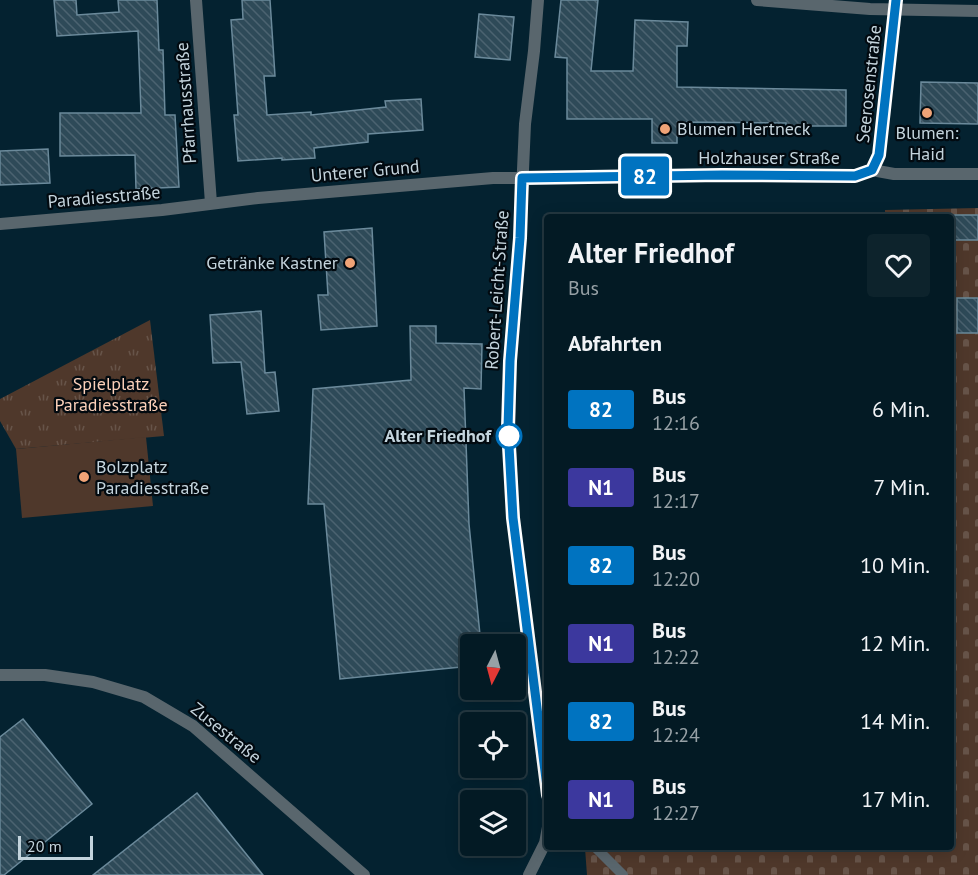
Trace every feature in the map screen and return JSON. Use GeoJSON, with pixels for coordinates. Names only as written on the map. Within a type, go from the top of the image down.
{"type":"FeatureCollection","features":[{"type":"Feature","properties":{"kind":"street","name":"Pfarrhausstraße"},"geometry":{"type":"LineString","coordinates":[[196,0],[211,203]]}},
{"type":"Feature","properties":{"kind":"street","name":"Robert-Leicht-Straße"},"geometry":{"type":"LineString","coordinates":[[538,0],[525,124],[508,428],[513,518],[544,764]]}},
{"type":"Feature","properties":{"kind":"street"},"geometry":{"type":"LineString","coordinates":[[757,0],[895,5],[978,12]]}},
{"type":"Feature","properties":{"kind":"street","name":"Seerosenstraße"},"geometry":{"type":"LineString","coordinates":[[872,170],[879,155],[895,5]]}},
{"type":"Feature","properties":{"kind":"street","name":"Holzhauser Straße"},"geometry":{"type":"LineString","coordinates":[[522,178],[698,175],[855,176],[872,170],[894,174],[978,174]]}},
{"type":"Feature","properties":{"kind":"street","name":"Unterer Grund"},"geometry":{"type":"LineString","coordinates":[[211,203],[397,186],[522,178]]}},
{"type":"Feature","properties":{"kind":"street","name":"Paradiesstraße"},"geometry":{"type":"LineString","coordinates":[[0,224],[162,210],[211,203]]}},
{"type":"Feature","properties":{"kind":"street","name":"Zusestraße"},"geometry":{"type":"LineString","coordinates":[[0,675],[45,675],[93,682],[144,697],[193,726],[364,875]]}},
{"type":"Feature","properties":{"kind":"street"},"geometry":{"type":"LineString","coordinates":[[530,875],[544,845]]}},
{"type":"Feature","properties":{"kind":"lane"},"geometry":{"type":"LineString","coordinates":[[598,850],[623,875]]}},
{"type":"Feature","properties":{"kind":"green space"},"geometry":{"type":"Polygon","coordinates":[[[978,208],[978,875],[587,875],[585,850],[954,850],[954,214],[885,214],[885,210],[978,208]]]}},
{"type":"Feature","properties":{"kind":"green space","name":"Spielplatz Paradiesstraße"},"geometry":{"type":"Polygon","coordinates":[[[150,320],[164,436],[16,449],[0,421],[0,399],[150,320]]]}},
{"type":"Feature","properties":{"kind":"green space","name":"Bolzplatz Paradiesstraße"},"geometry":{"type":"Polygon","coordinates":[[[146,437],[153,506],[22,518],[16,449],[146,437]]]}},
{"type":"Feature","properties":{"kind":"building"},"geometry":{"type":"Polygon","coordinates":[[[54,0],[76,0],[77,15],[119,12],[118,0],[157,0],[159,50],[163,50],[165,115],[175,115],[179,187],[136,189],[135,155],[60,156],[60,113],[141,113],[138,31],[57,36],[54,0]]]}},
{"type":"Feature","properties":{"kind":"building"},"geometry":{"type":"Polygon","coordinates":[[[242,0],[270,0],[275,76],[264,76],[267,115],[311,112],[311,115],[386,107],[385,101],[421,99],[423,130],[368,134],[368,142],[314,148],[315,158],[238,161],[234,115],[238,115],[231,20],[243,19],[242,0]]]}},
{"type":"Feature","properties":{"kind":"building"},"geometry":{"type":"Polygon","coordinates":[[[561,0],[598,0],[591,71],[633,71],[635,20],[688,22],[687,46],[677,46],[677,87],[846,90],[846,126],[677,122],[677,143],[652,143],[652,119],[567,119],[567,58],[555,57],[561,0]]]}},
{"type":"Feature","properties":{"kind":"building"},"geometry":{"type":"Polygon","coordinates":[[[479,14],[514,17],[510,60],[475,57],[479,14]]]}},
{"type":"Feature","properties":{"kind":"building"},"geometry":{"type":"Polygon","coordinates":[[[921,82],[978,83],[978,124],[920,123],[921,82]]]}},
{"type":"Feature","properties":{"kind":"building"},"geometry":{"type":"Polygon","coordinates":[[[48,149],[50,183],[0,185],[0,151],[48,149]]]}},
{"type":"Feature","properties":{"kind":"building"},"geometry":{"type":"Polygon","coordinates":[[[954,215],[978,215],[978,240],[954,240],[954,215]]]}},
{"type":"Feature","properties":{"kind":"building","name":"Getränke Kastner"},"geometry":{"type":"Polygon","coordinates":[[[372,228],[377,326],[321,330],[318,295],[328,295],[324,232],[372,228]]]}},
{"type":"Feature","properties":{"kind":"building"},"geometry":{"type":"Polygon","coordinates":[[[957,298],[978,298],[978,333],[957,333],[957,298]]]}},
{"type":"Feature","properties":{"kind":"building"},"geometry":{"type":"Polygon","coordinates":[[[261,311],[265,373],[275,372],[279,411],[247,414],[241,362],[213,363],[210,315],[261,311]]]}},
{"type":"Feature","properties":{"kind":"building"},"geometry":{"type":"Polygon","coordinates":[[[410,326],[436,326],[436,343],[482,344],[481,389],[464,388],[469,524],[480,634],[460,634],[460,667],[340,679],[324,504],[308,504],[313,389],[411,380],[410,326]]]}},
{"type":"Feature","properties":{"kind":"building"},"geometry":{"type":"Polygon","coordinates":[[[23,719],[92,804],[4,875],[0,875],[0,737],[23,719]]]}},
{"type":"Feature","properties":{"kind":"building"},"geometry":{"type":"Polygon","coordinates":[[[197,793],[263,875],[93,875],[197,793]]]}},
{"type":"Feature","properties":{"kind":"bus line","name":"82"},"geometry":{"type":"LineString","coordinates":[[544,763],[513,518],[508,428],[522,178],[855,176],[872,170],[879,155],[896,0]]}},
{"type":"Feature","properties":{"kind":"place","name":"Blumen: Haid"},"geometry":{"type":"Point","coordinates":[927,113]}},
{"type":"Feature","properties":{"kind":"place","name":"Blumen Hertneck"},"geometry":{"type":"Point","coordinates":[665,129]}},
{"type":"Feature","properties":{"kind":"place","name":"Getränke Kastner"},"geometry":{"type":"Point","coordinates":[350,263]}},
{"type":"Feature","properties":{"kind":"place","name":"Alter Friedhof"},"geometry":{"type":"Point","coordinates":[509,436]}},
{"type":"Feature","properties":{"kind":"place","name":"Bolzplatz Paradiesstraße"},"geometry":{"type":"Point","coordinates":[84,477]}}]}
